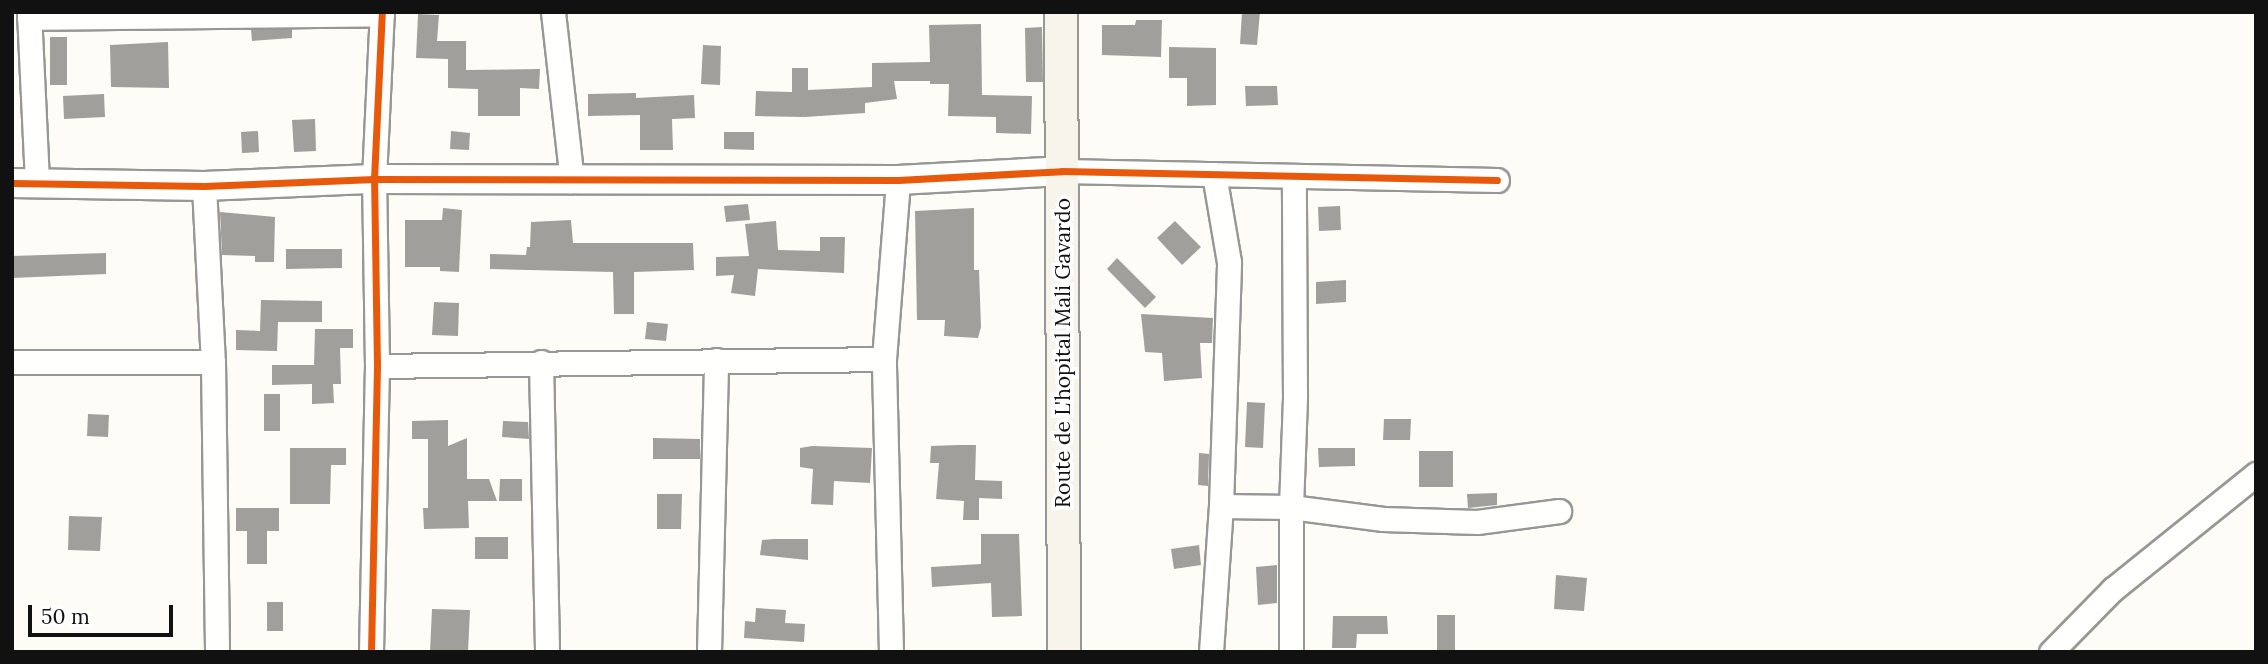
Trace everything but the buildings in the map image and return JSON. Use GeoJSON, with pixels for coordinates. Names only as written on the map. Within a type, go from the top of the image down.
{"type":"FeatureCollection","features":[{"type":"Feature","properties":{"kind":"main road","name":"Route de L'hopital Mali Gavardo"},"geometry":{"type":"LineString","coordinates":[[1061,12],[1064,652]]}},
{"type":"Feature","properties":{"kind":"street"},"geometry":{"type":"LineString","coordinates":[[553,12],[572,181]]}},
{"type":"Feature","properties":{"kind":"street"},"geometry":{"type":"LineString","coordinates":[[371,652],[377,366],[374,179],[382,13],[29,15],[25,183],[204,186],[374,179],[898,180],[1062,171],[1497,180]]}},
{"type":"Feature","properties":{"kind":"street"},"geometry":{"type":"LineString","coordinates":[[1211,652],[1221,506],[1229,262],[1214,174]]}},
{"type":"Feature","properties":{"kind":"street"},"geometry":{"type":"LineString","coordinates":[[1291,652],[1291,507],[1295,396],[1294,176]]}},
{"type":"Feature","properties":{"kind":"street"},"geometry":{"type":"LineString","coordinates":[[891,652],[884,359],[898,180]]}},
{"type":"Feature","properties":{"kind":"street"},"geometry":{"type":"LineString","coordinates":[[204,186],[213,362],[217,652]]}},
{"type":"Feature","properties":{"kind":"street"},"geometry":{"type":"LineString","coordinates":[[377,366],[884,359]]}},
{"type":"Feature","properties":{"kind":"street"},"geometry":{"type":"LineString","coordinates":[[709,652],[716,360]]}},
{"type":"Feature","properties":{"kind":"street"},"geometry":{"type":"LineString","coordinates":[[12,362],[213,362]]}},
{"type":"Feature","properties":{"kind":"street"},"geometry":{"type":"LineString","coordinates":[[541,362],[547,652]]}},
{"type":"Feature","properties":{"kind":"street"},"geometry":{"type":"LineString","coordinates":[[2051,652],[2113,589],[2256,474]]}},
{"type":"Feature","properties":{"kind":"street"},"geometry":{"type":"LineString","coordinates":[[1221,506],[1291,507],[1383,519],[1477,522],[1559,511]]}},
{"type":"Feature","properties":{"kind":"cycle path"},"geometry":{"type":"LineString","coordinates":[[371,652],[377,366],[374,179],[382,12]]}},
{"type":"Feature","properties":{"kind":"cycle path"},"geometry":{"type":"LineString","coordinates":[[12,183],[204,186],[374,179],[898,180],[1062,171],[1497,180]]}}]}
